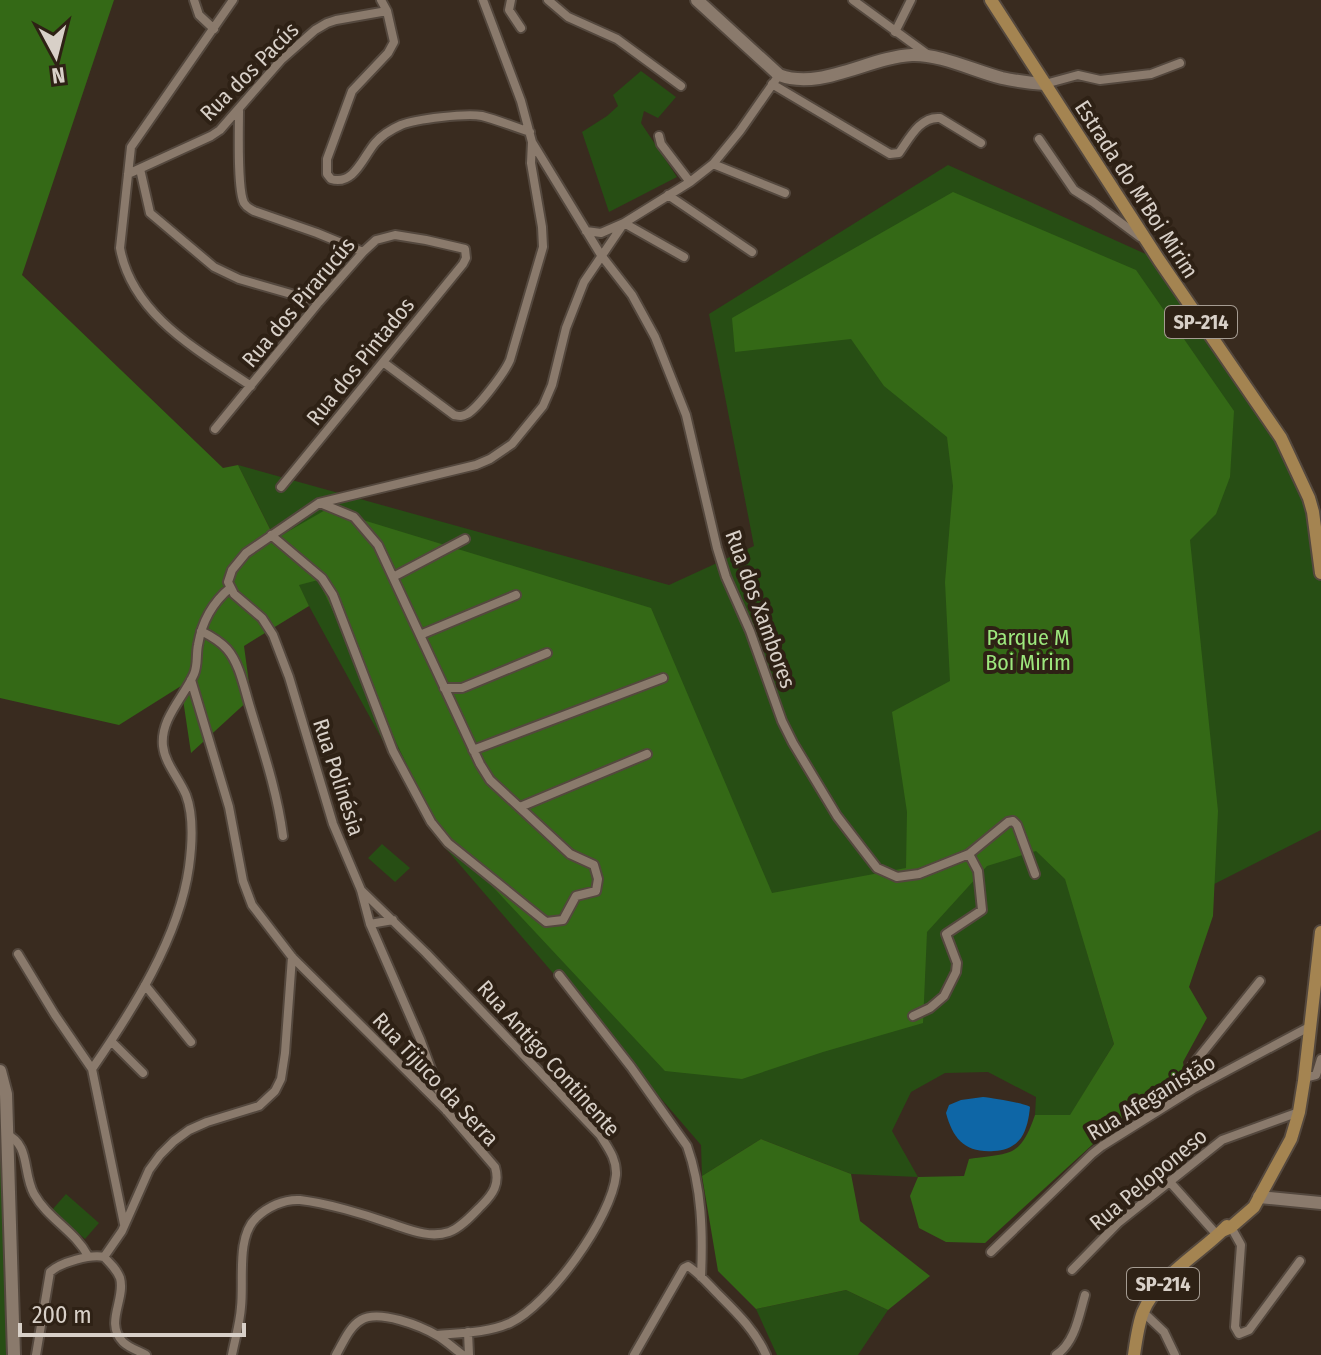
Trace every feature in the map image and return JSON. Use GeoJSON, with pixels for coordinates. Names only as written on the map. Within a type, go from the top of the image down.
{"type":"FeatureCollection","features":[{"type":"Feature","properties":{"kind":"main road","name":"Estrada do M'Boi Mirim"},"geometry":{"type":"LineString","coordinates":[[991,0],[1148,243],[1281,438],[1309,498],[1321,573]]}},
{"type":"Feature","properties":{"kind":"main road","name":"SP-214"},"geometry":{"type":"LineString","coordinates":[[1134,1355],[1143,1312],[1153,1295],[1261,1193],[1291,1139],[1304,1078],[1321,932]]}},
{"type":"Feature","properties":{"kind":"street"},"geometry":{"type":"LineString","coordinates":[[194,0],[199,15],[214,29]]}},
{"type":"Feature","properties":{"kind":"street"},"geometry":{"type":"LineString","coordinates":[[233,0],[135,141],[129,156],[120,248],[137,292],[166,324],[192,346],[251,386]]}},
{"type":"Feature","properties":{"kind":"street"},"geometry":{"type":"LineString","coordinates":[[381,0],[387,11],[394,42],[388,53],[352,91],[327,159],[327,174],[331,179],[342,181],[350,176],[375,143],[405,123],[477,116],[530,132]]}},
{"type":"Feature","properties":{"kind":"street"},"geometry":{"type":"LineString","coordinates":[[383,362],[454,415],[468,413],[503,373],[510,360],[543,247],[531,163],[530,132],[483,0]]}},
{"type":"Feature","properties":{"kind":"street"},"geometry":{"type":"LineString","coordinates":[[511,0],[509,10],[521,28]]}},
{"type":"Feature","properties":{"kind":"street"},"geometry":{"type":"LineString","coordinates":[[548,0],[568,17],[617,39],[681,86]]}},
{"type":"Feature","properties":{"kind":"street"},"geometry":{"type":"LineString","coordinates":[[697,0],[787,93],[890,154],[899,153],[922,122],[933,117],[940,118],[981,143]]}},
{"type":"Feature","properties":{"kind":"street"},"geometry":{"type":"LineString","coordinates":[[853,0],[932,57]]}},
{"type":"Feature","properties":{"kind":"street"},"geometry":{"type":"LineString","coordinates":[[895,32],[911,0]]}},
{"type":"Feature","properties":{"kind":"street","name":"Rua dos Pacús"},"geometry":{"type":"LineString","coordinates":[[128,174],[211,136],[228,123],[281,60],[315,30],[336,20],[387,11]]}},
{"type":"Feature","properties":{"kind":"street"},"geometry":{"type":"LineString","coordinates":[[775,79],[808,80],[893,58],[918,55],[1003,78],[1045,84],[1078,75],[1100,80],[1151,74],[1180,63]]}},
{"type":"Feature","properties":{"kind":"street"},"geometry":{"type":"LineString","coordinates":[[586,231],[601,233],[624,223],[713,164],[775,79]]}},
{"type":"Feature","properties":{"kind":"street"},"geometry":{"type":"LineString","coordinates":[[239,110],[245,205],[363,252]]}},
{"type":"Feature","properties":{"kind":"street"},"geometry":{"type":"LineString","coordinates":[[659,136],[661,144],[690,182]]}},
{"type":"Feature","properties":{"kind":"street"},"geometry":{"type":"LineString","coordinates":[[1039,139],[1074,190],[1148,243]]}},
{"type":"Feature","properties":{"kind":"street","name":"Rua dos Xambores"},"geometry":{"type":"LineString","coordinates":[[532,142],[601,255],[632,295],[655,337],[686,415],[721,563],[750,631],[782,721],[837,816],[877,868],[897,877],[919,874],[969,854],[1013,821],[1035,874]]}},
{"type":"Feature","properties":{"kind":"street"},"geometry":{"type":"LineString","coordinates":[[713,164],[785,193]]}},
{"type":"Feature","properties":{"kind":"street"},"geometry":{"type":"LineString","coordinates":[[140,169],[150,213],[214,267],[239,279],[319,302]]}},
{"type":"Feature","properties":{"kind":"street"},"geometry":{"type":"LineString","coordinates":[[668,195],[752,252]]}},
{"type":"Feature","properties":{"kind":"street"},"geometry":{"type":"LineString","coordinates":[[92,1069],[145,985],[177,915],[189,868],[191,823],[186,795],[167,760],[163,732],[191,680],[198,660],[201,631],[218,598],[230,588],[228,582],[232,570],[246,553],[319,503],[476,465],[512,444],[543,406],[584,282],[624,223]]}},
{"type":"Feature","properties":{"kind":"street"},"geometry":{"type":"LineString","coordinates":[[624,223],[684,257]]}},
{"type":"Feature","properties":{"kind":"street","name":"Rua dos Pirarucús"},"geometry":{"type":"LineString","coordinates":[[215,429],[319,302],[376,240],[395,235],[426,240],[465,249],[466,258]]}},
{"type":"Feature","properties":{"kind":"street","name":"Rua dos Pintados"},"geometry":{"type":"LineString","coordinates":[[281,487],[466,258]]}},
{"type":"Feature","properties":{"kind":"street"},"geometry":{"type":"LineString","coordinates":[[271,535],[322,578],[333,595],[393,751],[431,822],[448,843],[546,922],[563,920],[576,896],[596,891],[598,879],[594,865],[570,854],[490,780],[473,750],[378,545],[354,517],[319,503]]}},
{"type":"Feature","properties":{"kind":"street"},"geometry":{"type":"LineString","coordinates":[[393,577],[465,539]]}},
{"type":"Feature","properties":{"kind":"street","name":"Rua Polinésia"},"geometry":{"type":"LineString","coordinates":[[230,588],[262,618],[273,635],[289,677],[333,824],[446,1110]]}},
{"type":"Feature","properties":{"kind":"street"},"geometry":{"type":"LineString","coordinates":[[420,635],[516,595]]}},
{"type":"Feature","properties":{"kind":"street"},"geometry":{"type":"LineString","coordinates":[[201,631],[226,647],[240,674],[270,772],[283,836]]}},
{"type":"Feature","properties":{"kind":"street"},"geometry":{"type":"LineString","coordinates":[[444,688],[462,688],[547,653]]}},
{"type":"Feature","properties":{"kind":"street"},"geometry":{"type":"LineString","coordinates":[[473,750],[663,678]]}},
{"type":"Feature","properties":{"kind":"street","name":"Rua Tijuco da Serra"},"geometry":{"type":"LineString","coordinates":[[191,680],[229,807],[252,905],[292,957],[446,1110],[495,1167],[497,1175],[493,1193],[481,1207],[455,1229],[437,1235],[299,1200],[268,1208],[254,1219],[244,1241],[241,1308],[232,1355]]}},
{"type":"Feature","properties":{"kind":"street"},"geometry":{"type":"LineString","coordinates":[[520,807],[647,754]]}},
{"type":"Feature","properties":{"kind":"street"},"geometry":{"type":"LineString","coordinates":[[913,1016],[930,1008],[944,996],[956,972],[957,963],[946,934],[982,910],[978,871],[969,854]]}},
{"type":"Feature","properties":{"kind":"street","name":"Rua Antigo Continente"},"geometry":{"type":"LineString","coordinates":[[361,890],[600,1135],[616,1165],[613,1188],[593,1233],[554,1288],[535,1306],[508,1324],[437,1335]]}},
{"type":"Feature","properties":{"kind":"street"},"geometry":{"type":"LineString","coordinates":[[370,924],[393,920]]}},
{"type":"Feature","properties":{"kind":"street"},"geometry":{"type":"LineString","coordinates":[[18,954],[92,1069],[124,1224]]}},
{"type":"Feature","properties":{"kind":"street"},"geometry":{"type":"LineString","coordinates":[[104,1257],[124,1224],[149,1170],[174,1141],[207,1122],[259,1106],[275,1091],[281,1079],[285,1053],[292,957]]}},
{"type":"Feature","properties":{"kind":"street"},"geometry":{"type":"LineString","coordinates":[[559,975],[631,1067],[687,1146],[701,1216],[701,1277]]}},
{"type":"Feature","properties":{"kind":"street"},"geometry":{"type":"LineString","coordinates":[[1193,1089],[1189,1076],[1191,1067],[1260,981]]}},
{"type":"Feature","properties":{"kind":"street"},"geometry":{"type":"LineString","coordinates":[[145,985],[191,1042]]}},
{"type":"Feature","properties":{"kind":"street","name":"Rua Afeganistão"},"geometry":{"type":"LineString","coordinates":[[991,1252],[1092,1154],[1193,1089],[1309,1027]]}},
{"type":"Feature","properties":{"kind":"street"},"geometry":{"type":"LineString","coordinates":[[111,1041],[143,1073]]}},
{"type":"Feature","properties":{"kind":"street"},"geometry":{"type":"LineString","coordinates":[[1304,1078],[1316,1075],[1321,1059]]}},
{"type":"Feature","properties":{"kind":"street"},"geometry":{"type":"LineString","coordinates":[[0,1071],[6,1094],[14,1355]]}},
{"type":"Feature","properties":{"kind":"street","name":"Rua Peloponeso"},"geometry":{"type":"LineString","coordinates":[[1072,1270],[1119,1222],[1222,1140],[1299,1112]]}},
{"type":"Feature","properties":{"kind":"street"},"geometry":{"type":"LineString","coordinates":[[6,1134],[21,1145],[30,1185],[42,1206],[76,1238],[88,1256]]}},
{"type":"Feature","properties":{"kind":"street"},"geometry":{"type":"LineString","coordinates":[[1169,1181],[1241,1245],[1235,1327],[1239,1334],[1249,1330],[1300,1261]]}},
{"type":"Feature","properties":{"kind":"street"},"geometry":{"type":"LineString","coordinates":[[1261,1193],[1321,1203]]}},
{"type":"Feature","properties":{"kind":"street"},"geometry":{"type":"LineString","coordinates":[[36,1355],[50,1272],[55,1267],[88,1256],[104,1257],[119,1274],[121,1283],[115,1315],[117,1331],[123,1342],[146,1355]]}},
{"type":"Feature","properties":{"kind":"street"},"geometry":{"type":"LineString","coordinates":[[634,1355],[688,1266],[744,1320],[766,1355]]}},
{"type":"Feature","properties":{"kind":"street"},"geometry":{"type":"LineString","coordinates":[[1056,1355],[1071,1337],[1085,1295]]}},
{"type":"Feature","properties":{"kind":"street"},"geometry":{"type":"LineString","coordinates":[[1143,1312],[1164,1332],[1175,1355]]}},
{"type":"Feature","properties":{"kind":"street"},"geometry":{"type":"LineString","coordinates":[[336,1355],[352,1329],[360,1320],[370,1316],[389,1317],[437,1335],[466,1355],[468,1332]]}},
{"type":"Feature","properties":{"kind":"green space","name":"Parque M Boi Mirim"},"geometry":{"type":"Polygon","coordinates":[[[0,0],[114,0],[22,275],[223,468],[238,465],[275,539],[327,509],[651,608],[772,893],[906,868],[907,812],[892,712],[950,681],[945,582],[953,486],[947,437],[884,386],[851,339],[735,352],[732,318],[953,192],[1136,270],[1234,411],[1230,477],[1216,514],[1190,540],[1218,811],[1213,916],[1189,987],[1207,1018],[1183,1062],[1187,1088],[1104,1134],[985,1243],[946,1242],[919,1228],[910,1196],[918,1177],[964,1176],[969,1159],[1004,1154],[1019,1146],[1035,1115],[1070,1115],[1114,1044],[1065,879],[1036,851],[987,866],[927,932],[923,1023],[742,1079],[665,1071],[433,819],[318,580],[299,585],[309,606],[244,646],[251,698],[191,753],[181,686],[119,725],[0,698],[0,0]]]}},
{"type":"Feature","properties":{"kind":"green space"},"geometry":{"type":"Polygon","coordinates":[[[641,71],[676,97],[658,118],[644,111],[641,123],[677,177],[609,212],[582,132],[618,106],[613,95],[641,71]]]}},
{"type":"Feature","properties":{"kind":"green space","name":"Parque M Boi Mirim"},"geometry":{"type":"Polygon","coordinates":[[[948,165],[1159,260],[1288,436],[1318,500],[1321,534],[1321,830],[1086,949],[1114,1044],[1070,1116],[1035,1115],[1036,1097],[988,1072],[945,1073],[911,1092],[892,1131],[918,1177],[851,1174],[761,1139],[702,1176],[701,1145],[435,836],[309,606],[238,465],[669,585],[754,546],[709,314],[948,165]]]}},
{"type":"Feature","properties":{"kind":"green space"},"geometry":{"type":"Polygon","coordinates":[[[382,844],[410,868],[395,882],[368,858],[382,844]]]}},
{"type":"Feature","properties":{"kind":"green space"},"geometry":{"type":"Polygon","coordinates":[[[0,1088],[12,1355],[0,1355],[0,1088]]]}},
{"type":"Feature","properties":{"kind":"green space"},"geometry":{"type":"Polygon","coordinates":[[[761,1139],[851,1174],[860,1221],[930,1276],[888,1310],[846,1290],[756,1309],[718,1271],[702,1176],[761,1139]]]}},
{"type":"Feature","properties":{"kind":"green space"},"geometry":{"type":"Polygon","coordinates":[[[66,1194],[99,1223],[85,1239],[52,1210],[66,1194]]]}},
{"type":"Feature","properties":{"kind":"green space"},"geometry":{"type":"Polygon","coordinates":[[[846,1290],[888,1310],[858,1355],[777,1355],[756,1309],[846,1290]]]}},
{"type":"Feature","properties":{"kind":"water"},"geometry":{"type":"Polygon","coordinates":[[[983,1097],[1030,1107],[1025,1131],[1012,1146],[994,1151],[975,1150],[962,1142],[952,1130],[946,1113],[949,1105],[983,1097]]]}}]}
